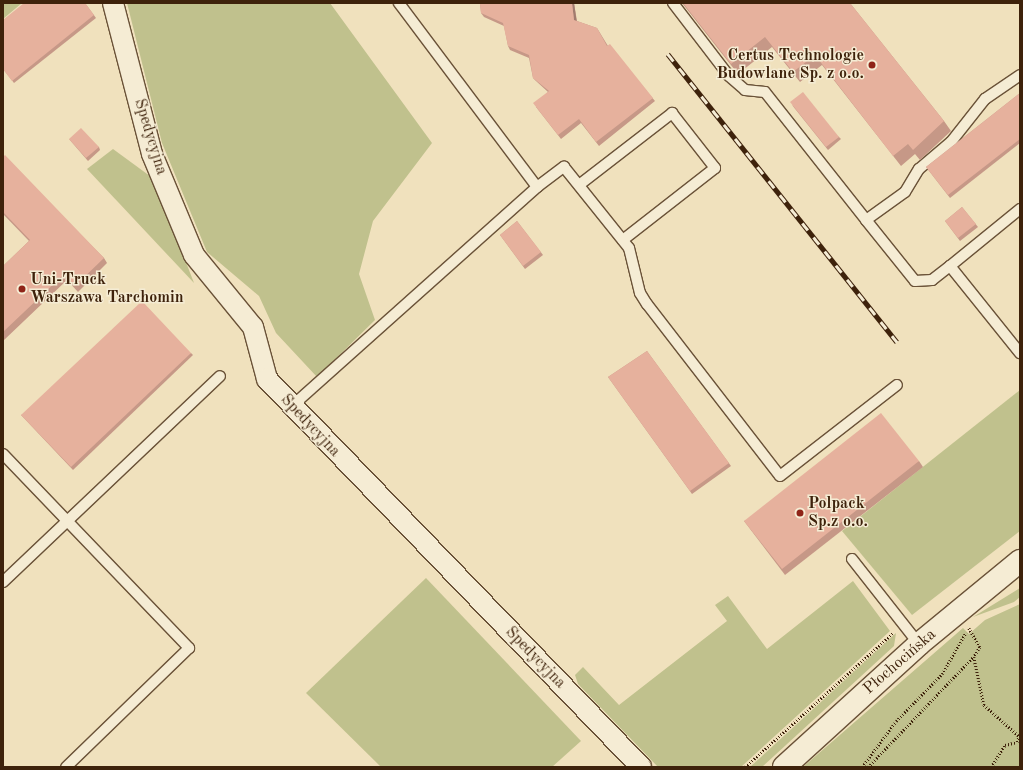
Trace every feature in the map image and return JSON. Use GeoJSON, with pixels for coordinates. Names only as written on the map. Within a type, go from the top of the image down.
{"type":"FeatureCollection","features":[{"type":"Feature","properties":{"kind":"main road","name":"Płochocińska"},"geometry":{"type":"LineString","coordinates":[[784,767],[919,644],[1020,561]]}},
{"type":"Feature","properties":{"kind":"street","name":"Spedycyjna"},"geometry":{"type":"LineString","coordinates":[[112,3],[152,154],[194,255],[253,327],[267,379],[291,408],[641,767]]}},
{"type":"Feature","properties":{"kind":"lane"},"geometry":{"type":"LineString","coordinates":[[399,3],[537,187]]}},
{"type":"Feature","properties":{"kind":"lane"},"geometry":{"type":"LineString","coordinates":[[673,3],[729,76],[745,90],[765,92],[915,281],[932,280],[1020,209]]}},
{"type":"Feature","properties":{"kind":"lane"},"geometry":{"type":"LineString","coordinates":[[866,220],[905,192],[919,169],[951,142],[985,99],[1020,75]]}},
{"type":"Feature","properties":{"kind":"lane"},"geometry":{"type":"LineString","coordinates":[[579,185],[672,113],[715,168],[623,240]]}},
{"type":"Feature","properties":{"kind":"lane"},"geometry":{"type":"LineString","coordinates":[[291,408],[537,187],[564,167],[629,248],[640,293],[647,304],[780,476],[897,385]]}},
{"type":"Feature","properties":{"kind":"lane"},"geometry":{"type":"LineString","coordinates":[[950,266],[1020,353]]}},
{"type":"Feature","properties":{"kind":"lane"},"geometry":{"type":"LineString","coordinates":[[3,582],[220,376]]}},
{"type":"Feature","properties":{"kind":"lane"},"geometry":{"type":"LineString","coordinates":[[3,454],[189,648],[66,767]]}},
{"type":"Feature","properties":{"kind":"lane"},"geometry":{"type":"LineString","coordinates":[[852,559],[919,644]]}},
{"type":"Feature","properties":{"kind":"path"},"geometry":{"type":"LineString","coordinates":[[745,767],[889,637],[893,630],[891,626]]}},
{"type":"Feature","properties":{"kind":"path"},"geometry":{"type":"LineString","coordinates":[[862,767],[896,721],[942,674],[969,627],[980,647],[974,657],[868,767]]}},
{"type":"Feature","properties":{"kind":"path"},"geometry":{"type":"LineString","coordinates":[[974,657],[984,705],[1020,737],[1017,742],[1005,745],[991,767]]}},
{"type":"Feature","properties":{"kind":"green space"},"geometry":{"type":"Polygon","coordinates":[[[3,3],[22,3],[3,19],[3,3]]]}},
{"type":"Feature","properties":{"kind":"green space"},"geometry":{"type":"Polygon","coordinates":[[[127,3],[330,3],[432,143],[373,221],[359,274],[375,320],[317,377],[276,333],[259,296],[207,252],[162,143],[127,3]]]}},
{"type":"Feature","properties":{"kind":"green space"},"geometry":{"type":"Polygon","coordinates":[[[113,149],[154,179],[194,283],[87,169],[113,149]]]}},
{"type":"Feature","properties":{"kind":"green space"},"geometry":{"type":"Polygon","coordinates":[[[1020,390],[1020,531],[912,615],[842,531],[1020,390]]]}},
{"type":"Feature","properties":{"kind":"green space"},"geometry":{"type":"Polygon","coordinates":[[[426,578],[581,741],[552,767],[381,767],[306,693],[426,578]]]}},
{"type":"Feature","properties":{"kind":"green space"},"geometry":{"type":"Polygon","coordinates":[[[853,581],[890,631],[741,767],[658,767],[578,684],[575,675],[583,667],[619,705],[727,621],[715,605],[728,596],[767,649],[853,581]]]}},
{"type":"Feature","properties":{"kind":"green space"},"geometry":{"type":"Polygon","coordinates":[[[1020,588],[1020,597],[1014,602],[973,617],[1020,588]]]}},
{"type":"Feature","properties":{"kind":"green space"},"geometry":{"type":"Polygon","coordinates":[[[1020,604],[1020,767],[803,767],[963,628],[969,634],[985,620],[1020,604]]]}},
{"type":"Feature","properties":{"kind":"green space"},"geometry":{"type":"Polygon","coordinates":[[[896,633],[894,646],[762,767],[750,767],[896,633]]]}},
{"type":"Feature","properties":{"kind":"building"},"geometry":{"type":"Polygon","coordinates":[[[24,3],[85,3],[94,15],[12,81],[3,69],[3,20],[24,3]]]}},
{"type":"Feature","properties":{"kind":"building"},"geometry":{"type":"Polygon","coordinates":[[[480,3],[572,3],[574,20],[597,28],[607,46],[610,44],[653,98],[596,142],[579,119],[558,135],[533,103],[549,91],[533,78],[529,55],[508,46],[503,23],[481,13],[480,3]]]}},
{"type":"Feature","properties":{"kind":"building"},"geometry":{"type":"Polygon","coordinates":[[[683,3],[850,3],[944,121],[913,150],[908,144],[893,156],[815,55],[793,72],[765,37],[731,64],[683,3]]]}},
{"type":"Feature","properties":{"kind":"building"},"geometry":{"type":"Polygon","coordinates":[[[803,92],[839,137],[826,147],[790,102],[803,92]]]}},
{"type":"Feature","properties":{"kind":"building"},"geometry":{"type":"Polygon","coordinates":[[[1020,93],[1020,139],[948,195],[926,167],[1020,93]]]}},
{"type":"Feature","properties":{"kind":"building"},"geometry":{"type":"Polygon","coordinates":[[[81,128],[99,147],[86,158],[69,139],[81,128]]]}},
{"type":"Feature","properties":{"kind":"building"},"geometry":{"type":"Polygon","coordinates":[[[5,155],[104,258],[75,286],[63,275],[3,332],[3,266],[30,240],[3,212],[3,157],[5,155]]]}},
{"type":"Feature","properties":{"kind":"building"},"geometry":{"type":"Polygon","coordinates":[[[962,207],[976,224],[958,238],[945,221],[962,207]]]}},
{"type":"Feature","properties":{"kind":"building"},"geometry":{"type":"Polygon","coordinates":[[[517,221],[541,252],[523,266],[500,235],[517,221]]]}},
{"type":"Feature","properties":{"kind":"building"},"geometry":{"type":"Polygon","coordinates":[[[142,301],[191,353],[71,467],[21,415],[142,301]]]}},
{"type":"Feature","properties":{"kind":"building"},"geometry":{"type":"Polygon","coordinates":[[[647,351],[729,463],[690,491],[608,377],[647,351]]]}},
{"type":"Feature","properties":{"kind":"building"},"geometry":{"type":"Polygon","coordinates":[[[881,413],[919,461],[782,569],[744,521],[881,413]]]}},
{"type":"Feature","properties":{"kind":"railway"},"geometry":{"type":"LineString","coordinates":[[668,54],[897,342]]}},
{"type":"Feature","properties":{"kind":"place","name":"Certus Technologie Budowlane Sp. z o.o."},"geometry":{"type":"Point","coordinates":[872,65]}},
{"type":"Feature","properties":{"kind":"place","name":"Uni-Truck Warszawa Tarchomin"},"geometry":{"type":"Point","coordinates":[22,289]}},
{"type":"Feature","properties":{"kind":"place","name":"Polpack Sp.z o.o."},"geometry":{"type":"Point","coordinates":[800,513]}}]}
